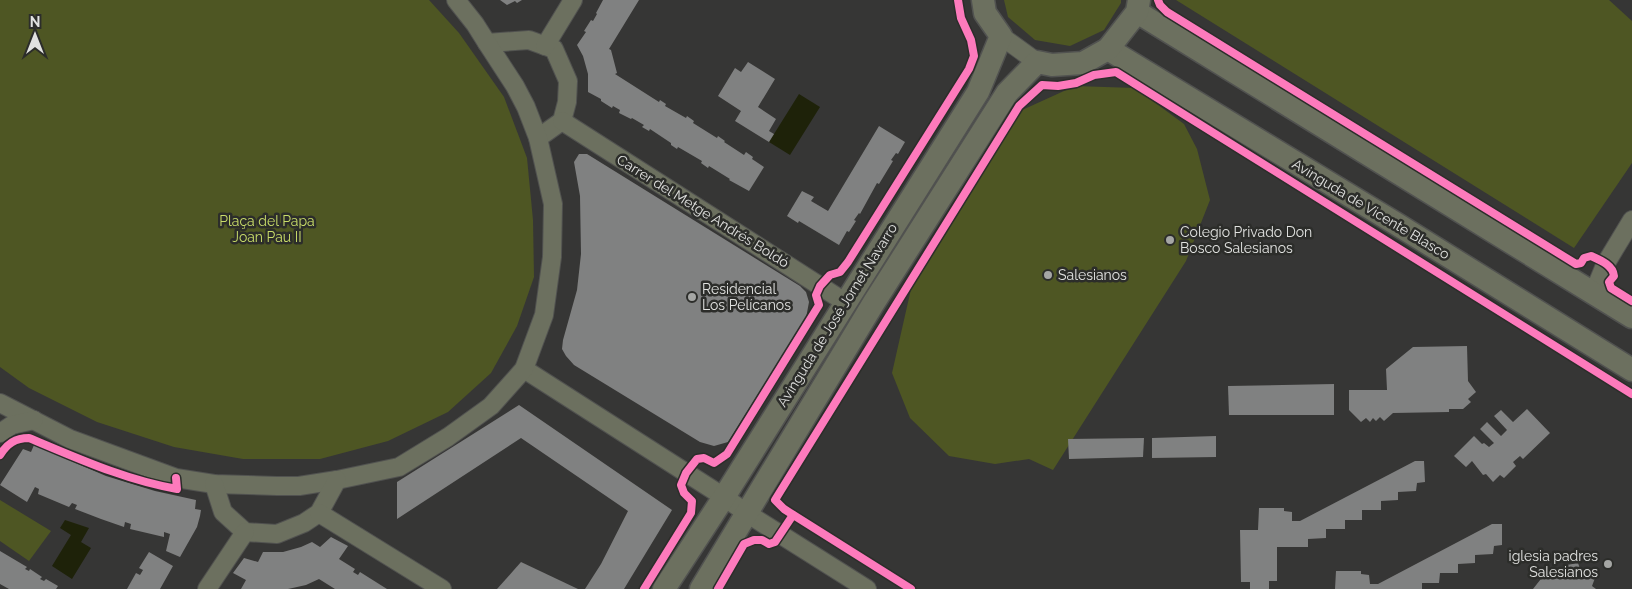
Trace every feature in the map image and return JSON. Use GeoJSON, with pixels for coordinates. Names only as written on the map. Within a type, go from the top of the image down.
{"type":"FeatureCollection","features":[{"type":"Feature","properties":{"kind":"street"},"geometry":{"type":"LineString","coordinates":[[0,402],[70,439],[176,478],[214,484],[277,486],[299,486],[399,467],[448,437],[491,406],[524,370],[544,315],[552,257],[553,204],[538,138],[526,107],[487,42],[456,0]]}},
{"type":"Feature","properties":{"kind":"street"},"geometry":{"type":"LineString","coordinates":[[545,46],[573,0]]}},
{"type":"Feature","properties":{"kind":"street"},"geometry":{"type":"LineString","coordinates":[[983,0],[985,13],[1001,36],[1037,62],[1052,65],[1083,63],[1108,49],[1138,6],[1632,317]]}},
{"type":"Feature","properties":{"kind":"street","name":"Avinguda de José Jornet Navarro"},"geometry":{"type":"LineString","coordinates":[[664,589],[724,497],[978,92],[1001,36]]}},
{"type":"Feature","properties":{"kind":"street"},"geometry":{"type":"LineString","coordinates":[[487,42],[529,40],[554,49],[568,81],[567,102],[562,121],[538,138]]}},
{"type":"Feature","properties":{"kind":"street","name":"Avinguda de Vicente Blasco"},"geometry":{"type":"LineString","coordinates":[[1108,49],[1395,223],[1632,370]]}},
{"type":"Feature","properties":{"kind":"street","name":"Avinguda de José Jornet Navarro"},"geometry":{"type":"LineString","coordinates":[[701,589],[873,304],[1007,93],[1037,62]]}},
{"type":"Feature","properties":{"kind":"street","name":"Carrer del Metge Andrés Boldó"},"geometry":{"type":"LineString","coordinates":[[562,121],[845,302]]}},
{"type":"Feature","properties":{"kind":"street"},"geometry":{"type":"LineString","coordinates":[[1594,292],[1606,263],[1632,220]]}},
{"type":"Feature","properties":{"kind":"street"},"geometry":{"type":"LineString","coordinates":[[524,370],[867,589]]}},
{"type":"Feature","properties":{"kind":"street"},"geometry":{"type":"LineString","coordinates":[[0,433],[12,425],[34,420]]}},
{"type":"Feature","properties":{"kind":"street"},"geometry":{"type":"LineString","coordinates":[[214,484],[223,512],[246,532],[277,534],[304,523],[319,513],[337,480]]}},
{"type":"Feature","properties":{"kind":"street"},"geometry":{"type":"LineString","coordinates":[[319,513],[442,589]]}},
{"type":"Feature","properties":{"kind":"street"},"geometry":{"type":"LineString","coordinates":[[207,589],[246,532]]}},
{"type":"Feature","properties":{"kind":"green space","name":"Plaça del Papa Joan Pau II"},"geometry":{"type":"Polygon","coordinates":[[[0,0],[429,0],[459,33],[504,97],[527,158],[533,220],[534,277],[517,326],[491,373],[448,412],[388,441],[320,459],[243,459],[174,447],[97,422],[29,388],[0,367],[0,0]]]}},
{"type":"Feature","properties":{"kind":"green space"},"geometry":{"type":"Polygon","coordinates":[[[1004,0],[1121,0],[1121,3],[1104,30],[1070,46],[1035,40],[1008,17],[1004,0]]]}},
{"type":"Feature","properties":{"kind":"green space"},"geometry":{"type":"Polygon","coordinates":[[[1176,0],[1609,0],[1632,21],[1632,163],[1574,248],[1176,0]]]}},
{"type":"Feature","properties":{"kind":"green space","name":"Salesianos"},"geometry":{"type":"Polygon","coordinates":[[[1075,86],[1135,88],[1184,124],[1197,149],[1210,200],[1186,261],[1053,470],[1029,459],[995,464],[949,456],[910,418],[892,373],[911,289],[1020,111],[1075,86]]]}},
{"type":"Feature","properties":{"kind":"green space"},"geometry":{"type":"Polygon","coordinates":[[[0,500],[51,531],[29,561],[0,541],[0,500]]]}},
{"type":"Feature","properties":{"kind":"shaded area"},"geometry":{"type":"Polygon","coordinates":[[[799,94],[820,107],[790,155],[769,142],[799,94]]]}},
{"type":"Feature","properties":{"kind":"shaded area"},"geometry":{"type":"Polygon","coordinates":[[[65,520],[89,528],[81,542],[91,548],[72,579],[52,566],[71,535],[60,528],[65,520]]]}},
{"type":"Feature","properties":{"kind":"building"},"geometry":{"type":"Polygon","coordinates":[[[500,0],[522,0],[507,5],[500,0]]]}},
{"type":"Feature","properties":{"kind":"building"},"geometry":{"type":"Polygon","coordinates":[[[603,0],[639,0],[609,49],[611,50],[617,73],[615,74],[659,102],[660,100],[666,104],[665,106],[686,118],[687,116],[694,121],[693,123],[717,138],[718,136],[744,155],[746,152],[753,157],[752,159],[764,167],[749,191],[709,166],[708,168],[701,163],[702,161],[678,147],[677,149],[650,129],[649,131],[642,127],[644,125],[619,113],[620,110],[613,106],[612,108],[588,92],[588,74],[583,56],[577,45],[586,32],[584,31],[591,20],[593,21],[603,0]]]}},
{"type":"Feature","properties":{"kind":"building"},"geometry":{"type":"Polygon","coordinates":[[[748,62],[775,79],[758,107],[776,119],[769,131],[774,134],[769,142],[735,121],[741,111],[718,96],[735,68],[741,72],[748,62]]]}},
{"type":"Feature","properties":{"kind":"building"},"geometry":{"type":"Polygon","coordinates":[[[879,126],[905,142],[898,154],[896,153],[891,160],[893,161],[879,184],[877,183],[860,214],[854,220],[856,221],[849,232],[847,231],[839,245],[787,216],[802,191],[814,197],[811,201],[828,211],[879,126]]]}},
{"type":"Feature","properties":{"kind":"building","name":"Residencial Los Pelícanos"},"geometry":{"type":"Polygon","coordinates":[[[579,154],[587,154],[800,286],[806,292],[809,302],[806,318],[728,442],[714,446],[700,442],[574,365],[562,349],[577,290],[581,254],[580,196],[574,162],[579,154]]]}},
{"type":"Feature","properties":{"kind":"building"},"geometry":{"type":"Polygon","coordinates":[[[1467,346],[1468,381],[1476,392],[1468,399],[1471,402],[1463,409],[1449,409],[1449,412],[1393,413],[1384,421],[1380,417],[1376,421],[1373,418],[1370,422],[1366,418],[1361,422],[1349,410],[1349,390],[1387,390],[1386,369],[1413,347],[1467,346]]]}},
{"type":"Feature","properties":{"kind":"building"},"geometry":{"type":"Polygon","coordinates":[[[1334,384],[1334,415],[1229,415],[1228,386],[1334,384]]]}},
{"type":"Feature","properties":{"kind":"building"},"geometry":{"type":"Polygon","coordinates":[[[519,405],[672,510],[624,589],[585,589],[601,564],[628,511],[521,438],[397,519],[397,482],[519,405]]]}},
{"type":"Feature","properties":{"kind":"building"},"geometry":{"type":"Polygon","coordinates":[[[1527,409],[1550,433],[1523,459],[1520,456],[1513,462],[1516,466],[1504,478],[1500,475],[1493,482],[1486,474],[1483,475],[1472,461],[1466,467],[1454,456],[1474,436],[1482,444],[1484,443],[1489,447],[1494,443],[1480,429],[1487,422],[1501,436],[1507,430],[1494,416],[1501,410],[1513,422],[1527,409]]]}},
{"type":"Feature","properties":{"kind":"building"},"geometry":{"type":"Polygon","coordinates":[[[1216,436],[1216,457],[1152,458],[1152,438],[1216,436]]]}},
{"type":"Feature","properties":{"kind":"building"},"geometry":{"type":"Polygon","coordinates":[[[1144,438],[1143,457],[1069,459],[1068,439],[1144,438]]]}},
{"type":"Feature","properties":{"kind":"building"},"geometry":{"type":"Polygon","coordinates":[[[34,445],[106,476],[155,491],[196,500],[195,509],[201,510],[197,527],[180,557],[166,551],[170,534],[164,532],[164,537],[130,529],[131,524],[125,522],[124,527],[101,519],[75,509],[77,505],[72,503],[69,507],[38,494],[39,489],[35,487],[27,502],[0,485],[23,449],[31,452],[34,445]]]}},
{"type":"Feature","properties":{"kind":"building"},"geometry":{"type":"Polygon","coordinates":[[[1415,461],[1424,461],[1425,482],[1417,483],[1416,491],[1398,492],[1398,500],[1381,501],[1381,510],[1362,510],[1362,520],[1345,520],[1345,529],[1326,529],[1326,538],[1308,539],[1308,547],[1277,547],[1277,581],[1269,581],[1269,589],[1250,589],[1250,582],[1241,582],[1240,530],[1258,530],[1259,508],[1284,508],[1284,511],[1292,512],[1292,521],[1300,521],[1415,461]]]}},
{"type":"Feature","properties":{"kind":"building"},"geometry":{"type":"Polygon","coordinates":[[[1492,524],[1502,524],[1502,545],[1494,546],[1493,554],[1475,555],[1475,563],[1458,564],[1458,573],[1440,573],[1439,583],[1422,583],[1422,589],[1335,589],[1336,571],[1361,571],[1361,574],[1369,575],[1370,584],[1378,584],[1492,524]]]}},
{"type":"Feature","properties":{"kind":"building"},"geometry":{"type":"Polygon","coordinates":[[[331,537],[348,546],[339,559],[355,569],[353,572],[358,575],[360,572],[387,589],[335,589],[319,579],[306,585],[288,589],[241,589],[246,580],[233,573],[244,558],[258,562],[263,552],[283,552],[312,542],[320,547],[331,537]]]}},
{"type":"Feature","properties":{"kind":"building"},"geometry":{"type":"Polygon","coordinates":[[[0,551],[27,567],[25,569],[29,571],[30,569],[42,577],[40,579],[44,581],[46,579],[58,586],[56,589],[9,589],[0,584],[0,551]]]}},
{"type":"Feature","properties":{"kind":"building"},"geometry":{"type":"Polygon","coordinates":[[[149,552],[173,566],[160,589],[127,589],[136,573],[140,575],[143,570],[139,568],[149,552]]]}},
{"type":"Feature","properties":{"kind":"building"},"geometry":{"type":"Polygon","coordinates":[[[521,562],[578,589],[497,589],[521,562]]]}},
{"type":"Feature","properties":{"kind":"building"},"geometry":{"type":"Polygon","coordinates":[[[1578,563],[1582,574],[1595,578],[1592,586],[1596,589],[1533,589],[1544,575],[1567,565],[1578,563]]]}},
{"type":"Feature","properties":{"kind":"cycle path"},"geometry":{"type":"LineString","coordinates":[[644,589],[691,513],[692,501],[684,493],[681,485],[686,473],[697,459],[704,458],[714,463],[727,454],[819,305],[816,295],[820,286],[830,275],[840,272],[848,262],[969,69],[974,56],[971,40],[961,18],[958,0]]}},
{"type":"Feature","properties":{"kind":"cycle path"},"geometry":{"type":"LineString","coordinates":[[1158,0],[1167,12],[1576,264],[1581,263],[1584,258],[1591,256],[1606,263],[1614,276],[1609,282],[1611,288],[1632,301]]}},
{"type":"Feature","properties":{"kind":"cycle path"},"geometry":{"type":"LineString","coordinates":[[911,589],[784,509],[775,500],[1019,106],[1042,85],[1058,86],[1076,83],[1094,75],[1116,72],[1632,394]]}},
{"type":"Feature","properties":{"kind":"cycle path"},"geometry":{"type":"LineString","coordinates":[[0,455],[12,442],[29,438],[102,468],[139,480],[177,489],[176,478]]}},
{"type":"Feature","properties":{"kind":"cycle path"},"geometry":{"type":"LineString","coordinates":[[718,589],[744,544],[754,540],[762,540],[769,544],[775,542],[793,515]]}},
{"type":"Feature","properties":{"kind":"place","name":"Colegio Privado Don Bosco Salesianos"},"geometry":{"type":"Point","coordinates":[1170,240]}},
{"type":"Feature","properties":{"kind":"place","name":"Salesianos"},"geometry":{"type":"Point","coordinates":[1048,275]}},
{"type":"Feature","properties":{"kind":"place","name":"Residencial Los Pelícanos"},"geometry":{"type":"Point","coordinates":[692,297]}},
{"type":"Feature","properties":{"kind":"place","name":"iglesia padres Salesianos"},"geometry":{"type":"Point","coordinates":[1608,564]}}]}
